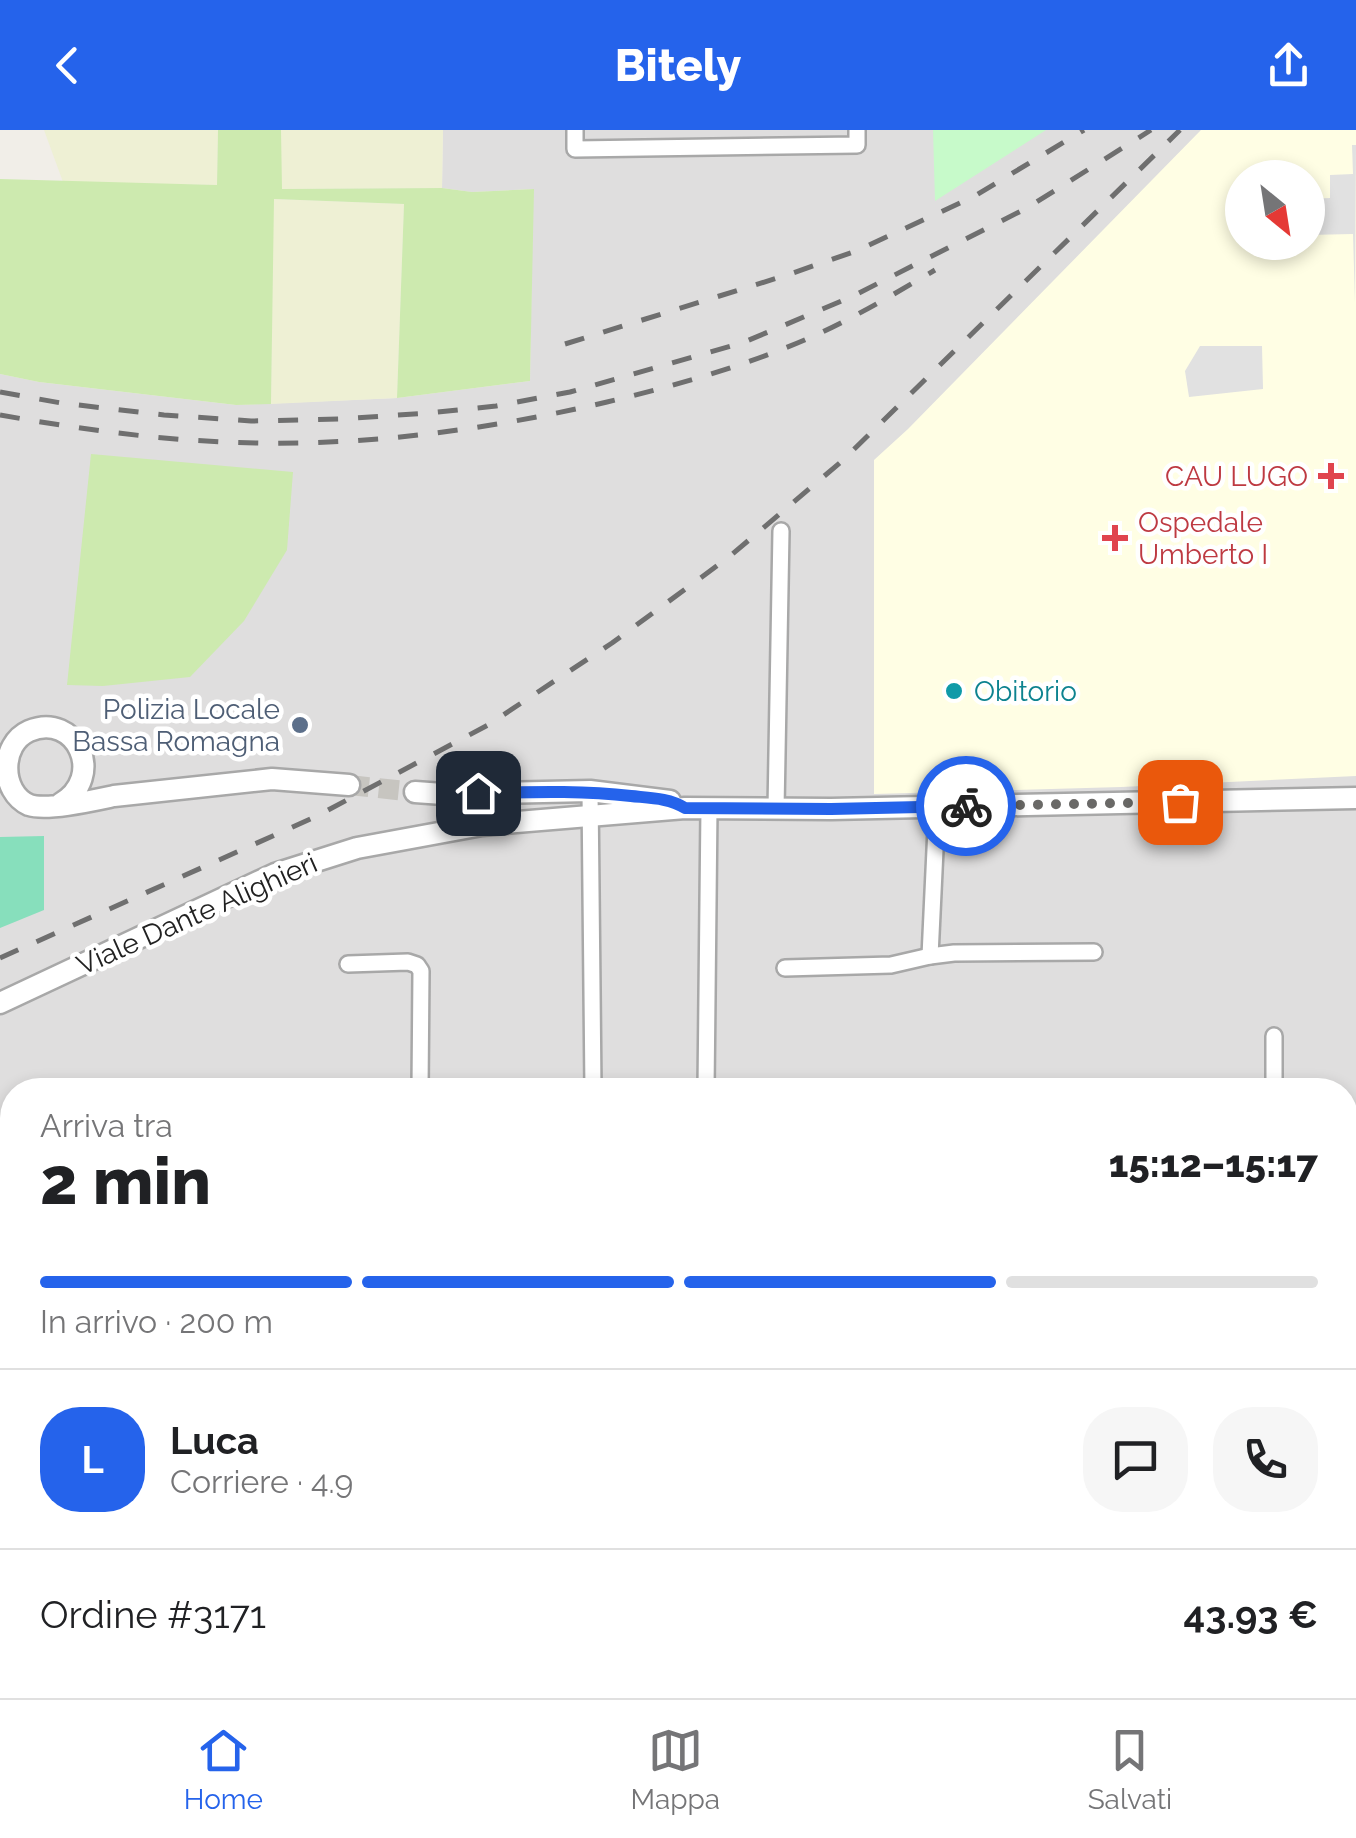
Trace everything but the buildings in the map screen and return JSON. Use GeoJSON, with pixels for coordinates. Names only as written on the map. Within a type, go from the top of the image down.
{"type":"FeatureCollection","features":[{"type":"Feature","properties":{"kind":"street"},"geometry":{"type":"LineString","coordinates":[[575,130],[575,149],[716,147],[857,138]]}},
{"type":"Feature","properties":{"kind":"street"},"geometry":{"type":"LineString","coordinates":[[715,130],[716,147]]}},
{"type":"Feature","properties":{"kind":"street"},"geometry":{"type":"LineString","coordinates":[[776,809],[781,530]]}},
{"type":"Feature","properties":{"kind":"street"},"geometry":{"type":"LineString","coordinates":[[46,728],[64,733],[78,746],[84,763],[82,780],[74,794],[50,806],[20,800],[2,776],[14,741],[46,728]]}},
{"type":"Feature","properties":{"kind":"street"},"geometry":{"type":"LineString","coordinates":[[0,808],[50,806],[272,778],[349,785]]}},
{"type":"Feature","properties":{"kind":"street"},"geometry":{"type":"LineString","coordinates":[[82,780],[114,796]]}},
{"type":"Feature","properties":{"kind":"street"},"geometry":{"type":"LineString","coordinates":[[568,791],[592,1078]]}},
{"type":"Feature","properties":{"kind":"street"},"geometry":{"type":"LineString","coordinates":[[415,792],[548,802],[573,816]]}},
{"type":"Feature","properties":{"kind":"street"},"geometry":{"type":"LineString","coordinates":[[573,816],[590,792]]}},
{"type":"Feature","properties":{"kind":"street"},"geometry":{"type":"LineString","coordinates":[[446,794],[590,792],[659,798],[685,808]]}},
{"type":"Feature","properties":{"kind":"street","name":"Viale Dante Alighieri"},"geometry":{"type":"LineString","coordinates":[[0,1003],[275,874],[357,848],[482,825],[685,808],[1356,798]]}},
{"type":"Feature","properties":{"kind":"street"},"geometry":{"type":"LineString","coordinates":[[930,956],[937,806]]}},
{"type":"Feature","properties":{"kind":"street"},"geometry":{"type":"LineString","coordinates":[[706,1078],[709,808]]}},
{"type":"Feature","properties":{"kind":"street"},"geometry":{"type":"LineString","coordinates":[[786,968],[891,965],[954,953],[1094,952]]}},
{"type":"Feature","properties":{"kind":"street"},"geometry":{"type":"LineString","coordinates":[[348,964],[408,962],[422,971],[420,1078]]}},
{"type":"Feature","properties":{"kind":"street"},"geometry":{"type":"LineString","coordinates":[[1274,1036],[1274,1078]]}},
{"type":"Feature","properties":{"kind":"shaded area"},"geometry":{"type":"Polygon","coordinates":[[[44,130],[218,130],[217,185],[63,182],[44,130]]]}},
{"type":"Feature","properties":{"kind":"shaded area"},"geometry":{"type":"Polygon","coordinates":[[[281,130],[443,130],[442,188],[281,189],[281,130]]]}},
{"type":"Feature","properties":{"kind":"shaded area"},"geometry":{"type":"Polygon","coordinates":[[[443,130],[1356,130],[1356,1078],[0,1078],[0,374],[236,405],[397,398],[530,381],[533,189],[472,192],[442,188],[443,130]]]}},
{"type":"Feature","properties":{"kind":"shaded area","name":"Ospedale Umberto I"},"geometry":{"type":"Polygon","coordinates":[[[1201,130],[1356,130],[1356,776],[874,794],[874,460],[1201,130]]]}},
{"type":"Feature","properties":{"kind":"shaded area"},"geometry":{"type":"Polygon","coordinates":[[[1352,145],[1356,145],[1355,303],[1353,234],[1325,235],[1325,198],[1330,198],[1330,175],[1353,174],[1352,145]]]}},
{"type":"Feature","properties":{"kind":"shaded area"},"geometry":{"type":"Polygon","coordinates":[[[273,199],[404,204],[397,398],[271,404],[273,199]]]}},
{"type":"Feature","properties":{"kind":"shaded area"},"geometry":{"type":"Polygon","coordinates":[[[1200,346],[1262,346],[1263,389],[1189,397],[1185,371],[1200,346]]]}},
{"type":"Feature","properties":{"kind":"green space"},"geometry":{"type":"Polygon","coordinates":[[[218,130],[281,130],[282,189],[534,189],[530,381],[397,398],[404,204],[274,199],[271,404],[236,405],[0,374],[0,179],[217,185],[218,130]]]}},
{"type":"Feature","properties":{"kind":"green space"},"geometry":{"type":"Polygon","coordinates":[[[933,130],[1046,130],[935,201],[933,130]]]}},
{"type":"Feature","properties":{"kind":"green space"},"geometry":{"type":"Polygon","coordinates":[[[91,454],[293,472],[287,550],[244,621],[190,677],[103,686],[67,685],[91,454]]]}},
{"type":"Feature","properties":{"kind":"green space"},"geometry":{"type":"Polygon","coordinates":[[[44,836],[44,910],[0,928],[0,837],[44,836]]]}},
{"type":"Feature","properties":{"kind":"tunnel"},"geometry":{"type":"LineString","coordinates":[[349,785],[415,792]]}},
{"type":"Feature","properties":{"kind":"railway"},"geometry":{"type":"LineString","coordinates":[[565,344],[856,251],[973,197],[1084,130]]}},
{"type":"Feature","properties":{"kind":"railway"},"geometry":{"type":"LineString","coordinates":[[0,392],[164,415],[251,421],[429,413],[570,392],[742,343],[851,297],[1027,208],[1151,130]]}},
{"type":"Feature","properties":{"kind":"railway"},"geometry":{"type":"LineString","coordinates":[[0,958],[315,817],[488,725],[612,643],[729,557],[842,461],[1180,130]]}},
{"type":"Feature","properties":{"kind":"railway"},"geometry":{"type":"LineString","coordinates":[[0,415],[112,432],[225,442],[370,440],[465,429],[607,402],[739,365],[831,328],[935,270]]}},
{"type":"Feature","properties":{"kind":"way so far"},"geometry":{"type":"LineString","coordinates":[[966,806],[1180,802]]}},
{"type":"Feature","properties":{"kind":"place","name":"CAU LUGO"},"geometry":{"type":"Point","coordinates":[1331,476]}},
{"type":"Feature","properties":{"kind":"place","name":"Ospedale Umberto I"},"geometry":{"type":"Point","coordinates":[1115,538]}},
{"type":"Feature","properties":{"kind":"place","name":"Obitorio"},"geometry":{"type":"Point","coordinates":[954,691]}},
{"type":"Feature","properties":{"kind":"place","name":"Polizia Locale Bassa Romagna"},"geometry":{"type":"Point","coordinates":[300,725]}},
{"type":"Feature","properties":{"kind":"route"},"geometry":{"type":"LineString","coordinates":[[478,793],[590,792],[659,798],[685,808],[966,806]]}}]}
